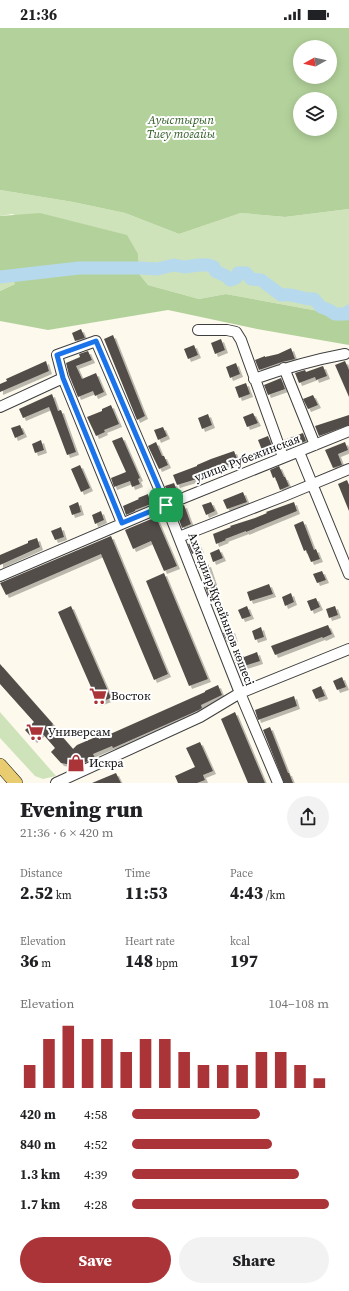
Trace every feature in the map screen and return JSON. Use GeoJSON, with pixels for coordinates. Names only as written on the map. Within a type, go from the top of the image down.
{"type":"FeatureCollection","features":[{"type":"Feature","properties":{"kind":"main road"},"geometry":{"type":"LineString","coordinates":[[0,765],[16,783]]}},
{"type":"Feature","properties":{"kind":"street"},"geometry":{"type":"LineString","coordinates":[[198,330],[227,330],[236,332],[241,340],[283,457]]}},
{"type":"Feature","properties":{"kind":"street","name":"Ахмедияр Құсайынов көшесі"},"geometry":{"type":"LineString","coordinates":[[122,523],[63,378],[57,355],[96,341],[166,505],[240,693],[278,783]]}},
{"type":"Feature","properties":{"kind":"street"},"geometry":{"type":"LineString","coordinates":[[254,379],[284,368],[345,354]]}},
{"type":"Feature","properties":{"kind":"street"},"geometry":{"type":"LineString","coordinates":[[284,368],[315,445]]}},
{"type":"Feature","properties":{"kind":"street"},"geometry":{"type":"LineString","coordinates":[[0,407],[63,378]]}},
{"type":"Feature","properties":{"kind":"street","name":"улица Рубежинская"},"geometry":{"type":"LineString","coordinates":[[0,576],[122,523],[349,431]]}},
{"type":"Feature","properties":{"kind":"street"},"geometry":{"type":"LineString","coordinates":[[299,452],[349,574]]}},
{"type":"Feature","properties":{"kind":"street"},"geometry":{"type":"LineString","coordinates":[[179,537],[349,469]]}},
{"type":"Feature","properties":{"kind":"street"},"geometry":{"type":"LineString","coordinates":[[56,783],[200,717],[240,693],[349,649]]}},
{"type":"Feature","properties":{"kind":"green space","name":"Ауыстырып Тиеу тоғайы"},"geometry":{"type":"Polygon","coordinates":[[[0,28],[349,28],[349,209],[285,217],[241,213],[179,234],[125,213],[73,202],[0,190],[0,28]]]}},
{"type":"Feature","properties":{"kind":"green space"},"geometry":{"type":"Polygon","coordinates":[[[0,190],[73,202],[125,213],[179,234],[241,213],[285,217],[349,209],[349,314],[335,314],[226,294],[199,299],[148,285],[140,275],[138,254],[12,214],[0,216],[0,190]]]}},
{"type":"Feature","properties":{"kind":"green space"},"geometry":{"type":"Polygon","coordinates":[[[40,213],[127,235],[138,254],[140,275],[148,285],[199,299],[226,294],[335,314],[349,314],[349,345],[257,329],[168,310],[48,330],[0,321],[0,291],[15,284],[10,276],[0,277],[0,216],[40,213]]]}},
{"type":"Feature","properties":{"kind":"green space"},"geometry":{"type":"Polygon","coordinates":[[[10,276],[15,284],[0,291],[0,277],[10,276]]]}},
{"type":"Feature","properties":{"kind":"green space"},"geometry":{"type":"Polygon","coordinates":[[[0,712],[56,776],[43,779],[35,776],[0,738],[0,712]]]}},
{"type":"Feature","properties":{"kind":"building"},"geometry":{"type":"Polygon","coordinates":[[[81,329],[85,338],[75,341],[72,333],[81,329]]]}},
{"type":"Feature","properties":{"kind":"building"},"geometry":{"type":"Polygon","coordinates":[[[113,335],[145,416],[137,420],[104,339],[113,335]]]}},
{"type":"Feature","properties":{"kind":"building"},"geometry":{"type":"Polygon","coordinates":[[[221,339],[225,350],[215,354],[211,343],[221,339]]]}},
{"type":"Feature","properties":{"kind":"building"},"geometry":{"type":"Polygon","coordinates":[[[194,345],[198,355],[188,359],[184,349],[194,345]]]}},
{"type":"Feature","properties":{"kind":"building"},"geometry":{"type":"Polygon","coordinates":[[[291,348],[295,359],[259,370],[255,360],[265,356],[278,354],[291,348]]]}},
{"type":"Feature","properties":{"kind":"building"},"geometry":{"type":"Polygon","coordinates":[[[88,351],[92,360],[76,366],[82,379],[96,373],[104,392],[95,396],[93,391],[78,397],[66,363],[80,357],[79,354],[88,351]]]}},
{"type":"Feature","properties":{"kind":"building"},"geometry":{"type":"Polygon","coordinates":[[[46,361],[49,371],[0,392],[0,384],[7,381],[6,379],[46,361]]]}},
{"type":"Feature","properties":{"kind":"building"},"geometry":{"type":"Polygon","coordinates":[[[345,361],[349,370],[349,397],[335,365],[345,361]]]}},
{"type":"Feature","properties":{"kind":"building"},"geometry":{"type":"Polygon","coordinates":[[[236,363],[240,374],[230,378],[226,367],[236,363]]]}},
{"type":"Feature","properties":{"kind":"building"},"geometry":{"type":"Polygon","coordinates":[[[323,366],[327,376],[316,380],[315,377],[299,383],[295,373],[305,370],[306,372],[323,366]]]}},
{"type":"Feature","properties":{"kind":"building"},"geometry":{"type":"Polygon","coordinates":[[[281,378],[285,389],[268,395],[264,385],[281,378]]]}},
{"type":"Feature","properties":{"kind":"building"},"geometry":{"type":"Polygon","coordinates":[[[246,383],[250,394],[239,398],[235,387],[246,383]]]}},
{"type":"Feature","properties":{"kind":"building"},"geometry":{"type":"Polygon","coordinates":[[[52,394],[58,411],[61,410],[76,452],[67,455],[49,407],[23,418],[19,409],[52,394]]]}},
{"type":"Feature","properties":{"kind":"building"},"geometry":{"type":"Polygon","coordinates":[[[313,395],[318,405],[308,409],[303,399],[313,395]]]}},
{"type":"Feature","properties":{"kind":"building"},"geometry":{"type":"Polygon","coordinates":[[[111,405],[119,424],[104,430],[105,432],[96,436],[87,417],[102,411],[102,409],[111,405]]]}},
{"type":"Feature","properties":{"kind":"building"},"geometry":{"type":"Polygon","coordinates":[[[253,413],[258,423],[247,427],[243,417],[253,413]]]}},
{"type":"Feature","properties":{"kind":"building"},"geometry":{"type":"Polygon","coordinates":[[[208,414],[212,425],[202,429],[198,418],[208,414]]]}},
{"type":"Feature","properties":{"kind":"building"},"geometry":{"type":"Polygon","coordinates":[[[349,415],[349,425],[319,436],[315,426],[349,415]]]}},
{"type":"Feature","properties":{"kind":"building"},"geometry":{"type":"Polygon","coordinates":[[[20,425],[24,434],[15,438],[11,428],[20,425]]]}},
{"type":"Feature","properties":{"kind":"building"},"geometry":{"type":"Polygon","coordinates":[[[163,427],[167,436],[158,440],[154,430],[163,427]]]}},
{"type":"Feature","properties":{"kind":"building"},"geometry":{"type":"Polygon","coordinates":[[[303,433],[306,441],[287,449],[284,440],[303,433]]]}},
{"type":"Feature","properties":{"kind":"building"},"geometry":{"type":"Polygon","coordinates":[[[268,436],[272,446],[262,450],[258,440],[268,436]]]}},
{"type":"Feature","properties":{"kind":"building"},"geometry":{"type":"Polygon","coordinates":[[[122,437],[140,478],[138,479],[140,484],[132,487],[130,481],[114,487],[111,478],[126,472],[112,441],[122,437]]]}},
{"type":"Feature","properties":{"kind":"building"},"geometry":{"type":"Polygon","coordinates":[[[41,440],[44,450],[35,453],[32,444],[41,440]]]}},
{"type":"Feature","properties":{"kind":"building"},"geometry":{"type":"Polygon","coordinates":[[[156,442],[168,465],[159,469],[148,446],[156,442]]]}},
{"type":"Feature","properties":{"kind":"building"},"geometry":{"type":"Polygon","coordinates":[[[345,442],[348,450],[338,454],[342,465],[333,468],[325,450],[345,442]]]}},
{"type":"Feature","properties":{"kind":"building"},"geometry":{"type":"Polygon","coordinates":[[[234,451],[238,461],[211,471],[200,478],[177,485],[173,475],[234,451]]]}},
{"type":"Feature","properties":{"kind":"building"},"geometry":{"type":"Polygon","coordinates":[[[80,465],[90,488],[81,492],[71,469],[80,465]]]}},
{"type":"Feature","properties":{"kind":"building"},"geometry":{"type":"Polygon","coordinates":[[[279,466],[289,486],[280,490],[275,477],[273,478],[270,470],[279,466]]]}},
{"type":"Feature","properties":{"kind":"building"},"geometry":{"type":"Polygon","coordinates":[[[347,480],[349,485],[349,511],[338,484],[347,480]]]}},
{"type":"Feature","properties":{"kind":"building"},"geometry":{"type":"Polygon","coordinates":[[[174,483],[178,493],[169,497],[165,486],[174,483]]]}},
{"type":"Feature","properties":{"kind":"building"},"geometry":{"type":"Polygon","coordinates":[[[243,492],[247,502],[227,509],[223,500],[243,492]]]}},
{"type":"Feature","properties":{"kind":"building"},"geometry":{"type":"Polygon","coordinates":[[[148,494],[151,504],[126,515],[123,506],[148,494]]]}},
{"type":"Feature","properties":{"kind":"building"},"geometry":{"type":"Polygon","coordinates":[[[78,502],[81,512],[72,515],[69,506],[78,502]]]}},
{"type":"Feature","properties":{"kind":"building"},"geometry":{"type":"Polygon","coordinates":[[[211,502],[215,511],[206,515],[202,505],[211,502]]]}},
{"type":"Feature","properties":{"kind":"building"},"geometry":{"type":"Polygon","coordinates":[[[294,502],[297,511],[225,539],[226,540],[216,544],[213,534],[294,502]]]}},
{"type":"Feature","properties":{"kind":"building"},"geometry":{"type":"Polygon","coordinates":[[[184,505],[191,524],[182,528],[175,508],[184,505]]]}},
{"type":"Feature","properties":{"kind":"building"},"geometry":{"type":"Polygon","coordinates":[[[101,511],[104,520],[95,524],[92,515],[101,511]]]}},
{"type":"Feature","properties":{"kind":"building"},"geometry":{"type":"Polygon","coordinates":[[[156,517],[177,566],[164,571],[151,541],[133,549],[125,530],[156,517]]]}},
{"type":"Feature","properties":{"kind":"building"},"geometry":{"type":"Polygon","coordinates":[[[303,521],[314,550],[316,549],[320,559],[311,562],[306,550],[304,551],[294,525],[303,521]]]}},
{"type":"Feature","properties":{"kind":"building"},"geometry":{"type":"Polygon","coordinates":[[[61,527],[64,537],[55,540],[51,531],[61,527]]]}},
{"type":"Feature","properties":{"kind":"building"},"geometry":{"type":"Polygon","coordinates":[[[111,536],[168,674],[154,680],[101,554],[6,595],[0,583],[111,536]]]}},
{"type":"Feature","properties":{"kind":"building"},"geometry":{"type":"Polygon","coordinates":[[[37,538],[40,547],[0,565],[0,555],[37,538]]]}},
{"type":"Feature","properties":{"kind":"building"},"geometry":{"type":"Polygon","coordinates":[[[197,541],[201,550],[192,554],[188,544],[197,541]]]}},
{"type":"Feature","properties":{"kind":"building"},"geometry":{"type":"Polygon","coordinates":[[[219,549],[223,558],[213,562],[210,553],[219,549]]]}},
{"type":"Feature","properties":{"kind":"building"},"geometry":{"type":"Polygon","coordinates":[[[208,564],[217,591],[208,595],[199,567],[208,564]]]}},
{"type":"Feature","properties":{"kind":"building"},"geometry":{"type":"Polygon","coordinates":[[[322,571],[326,580],[317,583],[313,574],[322,571]]]}},
{"type":"Feature","properties":{"kind":"building"},"geometry":{"type":"Polygon","coordinates":[[[164,573],[208,679],[189,686],[146,581],[164,573]]]}},
{"type":"Feature","properties":{"kind":"building"},"geometry":{"type":"Polygon","coordinates":[[[269,584],[273,594],[250,601],[247,592],[269,584]]]}},
{"type":"Feature","properties":{"kind":"building"},"geometry":{"type":"Polygon","coordinates":[[[291,593],[294,602],[285,606],[282,597],[291,593]]]}},
{"type":"Feature","properties":{"kind":"building"},"geometry":{"type":"Polygon","coordinates":[[[316,598],[320,607],[311,611],[307,601],[316,598]]]}},
{"type":"Feature","properties":{"kind":"building"},"geometry":{"type":"Polygon","coordinates":[[[71,606],[111,698],[98,703],[58,612],[71,606]]]}},
{"type":"Feature","properties":{"kind":"building"},"geometry":{"type":"Polygon","coordinates":[[[247,606],[251,616],[242,619],[238,610],[247,606]]]}},
{"type":"Feature","properties":{"kind":"building"},"geometry":{"type":"Polygon","coordinates":[[[335,606],[338,615],[329,618],[326,609],[335,606]]]}},
{"type":"Feature","properties":{"kind":"building"},"geometry":{"type":"Polygon","coordinates":[[[328,625],[332,634],[275,655],[271,646],[328,625]]]}},
{"type":"Feature","properties":{"kind":"building"},"geometry":{"type":"Polygon","coordinates":[[[261,627],[264,637],[255,640],[252,631],[261,627]]]}},
{"type":"Feature","properties":{"kind":"building"},"geometry":{"type":"Polygon","coordinates":[[[232,630],[235,639],[227,642],[223,633],[232,630]]]}},
{"type":"Feature","properties":{"kind":"building"},"geometry":{"type":"Polygon","coordinates":[[[257,652],[260,661],[238,668],[234,659],[257,652]]]}},
{"type":"Feature","properties":{"kind":"building"},"geometry":{"type":"Polygon","coordinates":[[[0,664],[73,749],[77,745],[98,736],[99,739],[218,685],[222,695],[201,705],[202,708],[199,710],[113,748],[112,746],[93,754],[95,758],[77,766],[61,763],[51,752],[55,748],[42,733],[34,740],[25,730],[34,722],[0,684],[0,664]]]}},
{"type":"Feature","properties":{"kind":"building"},"geometry":{"type":"Polygon","coordinates":[[[342,677],[346,687],[337,690],[333,681],[342,677]]]}},
{"type":"Feature","properties":{"kind":"building"},"geometry":{"type":"Polygon","coordinates":[[[321,686],[325,696],[316,699],[312,690],[321,686]]]}},
{"type":"Feature","properties":{"kind":"building"},"geometry":{"type":"Polygon","coordinates":[[[294,696],[297,706],[258,720],[255,710],[294,696]]]}},
{"type":"Feature","properties":{"kind":"building"},"geometry":{"type":"Polygon","coordinates":[[[235,712],[265,783],[248,783],[221,719],[235,712]]]}},
{"type":"Feature","properties":{"kind":"building"},"geometry":{"type":"Polygon","coordinates":[[[270,727],[293,783],[284,783],[263,730],[270,727]]]}},
{"type":"Feature","properties":{"kind":"building"},"geometry":{"type":"Polygon","coordinates":[[[200,742],[213,771],[203,775],[205,780],[197,783],[178,783],[175,776],[195,767],[186,748],[200,742]]]}},
{"type":"Feature","properties":{"kind":"building"},"geometry":{"type":"Polygon","coordinates":[[[116,773],[121,783],[92,783],[116,773]]]}},
{"type":"Feature","properties":{"kind":"waterway"},"geometry":{"type":"LineString","coordinates":[[0,277],[79,268],[157,269],[174,265],[184,267],[208,265],[214,267],[215,271],[226,276],[230,280],[236,278],[238,273],[246,273],[251,279],[261,280],[281,295],[314,299],[321,307],[335,314],[346,314],[349,311]]}},
{"type":"Feature","properties":{"kind":"place","name":"Восток"},"geometry":{"type":"Point","coordinates":[98,696]}},
{"type":"Feature","properties":{"kind":"place","name":"Универсам"},"geometry":{"type":"Point","coordinates":[35,732]}},
{"type":"Feature","properties":{"kind":"place","name":"Искра"},"geometry":{"type":"Point","coordinates":[76,763]}},
{"type":"Feature","properties":{"kind":"route"},"geometry":{"type":"LineString","coordinates":[[96,341],[166,505],[122,523],[63,378],[57,355],[96,341]]}}]}
